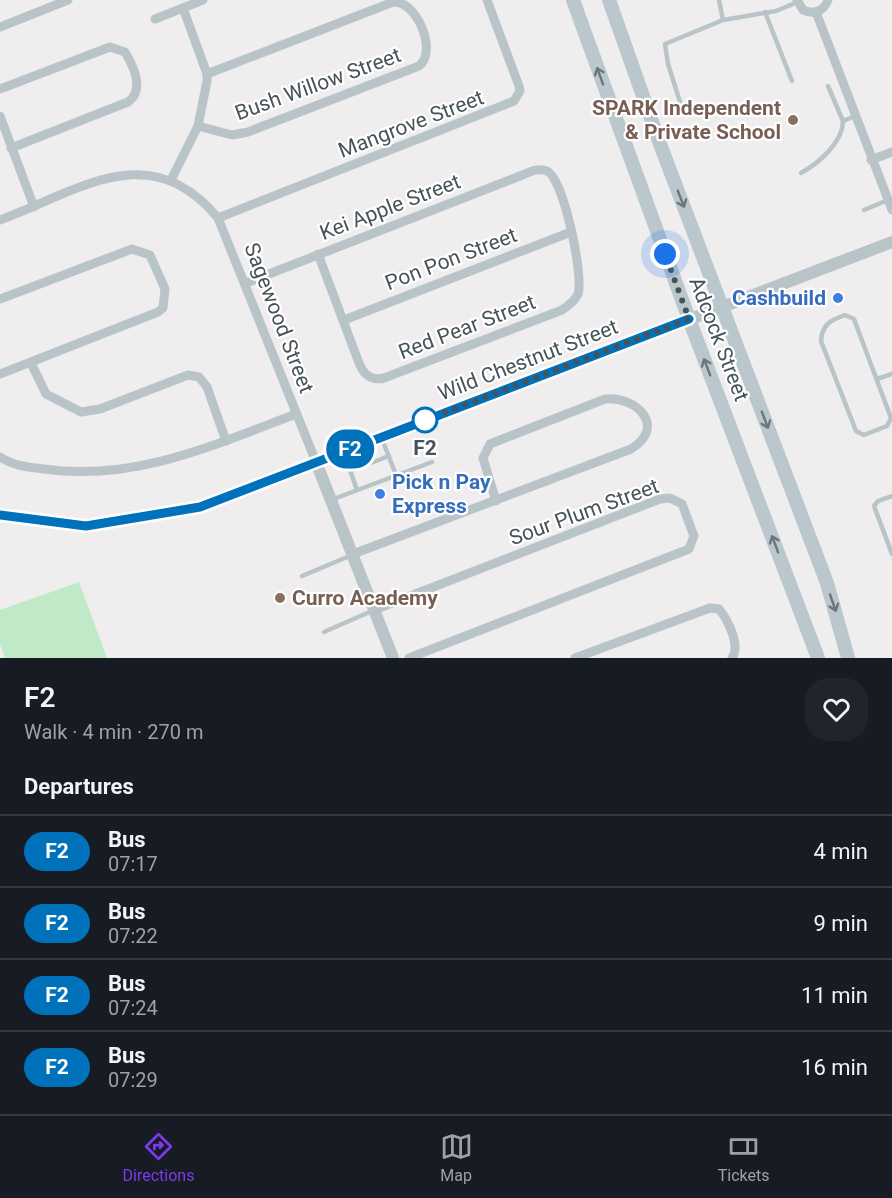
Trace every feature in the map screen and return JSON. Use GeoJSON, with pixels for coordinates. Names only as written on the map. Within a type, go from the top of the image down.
{"type":"FeatureCollection","features":[{"type":"Feature","properties":{"kind":"main road","name":"Adcock Street"},"geometry":{"type":"LineString","coordinates":[[573,0],[689,319],[818,658]]}},
{"type":"Feature","properties":{"kind":"main road","name":"Adcock Street"},"geometry":{"type":"LineString","coordinates":[[609,0],[721,307],[827,583],[848,658]]}},
{"type":"Feature","properties":{"kind":"street"},"geometry":{"type":"LineString","coordinates":[[0,27],[68,0]]}},
{"type":"Feature","properties":{"kind":"street"},"geometry":{"type":"LineString","coordinates":[[155,19],[203,0]]}},
{"type":"Feature","properties":{"kind":"street","name":"Mangrove Street"},"geometry":{"type":"LineString","coordinates":[[218,218],[514,101],[519,86],[487,0]]}},
{"type":"Feature","properties":{"kind":"street"},"geometry":{"type":"LineString","coordinates":[[797,1],[804,10],[816,12],[823,9],[828,0]]}},
{"type":"Feature","properties":{"kind":"street","name":"Bush Willow Street"},"geometry":{"type":"LineString","coordinates":[[198,126],[232,135],[248,132],[419,66],[425,61],[428,51],[412,8],[405,3],[393,2],[207,74]]}},
{"type":"Feature","properties":{"kind":"street"},"geometry":{"type":"LineString","coordinates":[[171,180],[198,126],[207,74],[183,8]]}},
{"type":"Feature","properties":{"kind":"street"},"geometry":{"type":"LineString","coordinates":[[816,12],[892,210]]}},
{"type":"Feature","properties":{"kind":"street"},"geometry":{"type":"LineString","coordinates":[[0,89],[110,47],[125,52],[138,86],[137,94],[128,102],[11,148]]}},
{"type":"Feature","properties":{"kind":"street"},"geometry":{"type":"LineString","coordinates":[[0,116],[34,207]]}},
{"type":"Feature","properties":{"kind":"street"},"geometry":{"type":"LineString","coordinates":[[871,160],[892,152]]}},
{"type":"Feature","properties":{"kind":"street","name":"Kei Apple Street"},"geometry":{"type":"LineString","coordinates":[[246,283],[520,176],[537,170],[548,172]]}},
{"type":"Feature","properties":{"kind":"street","name":"Red Pear Street"},"geometry":{"type":"LineString","coordinates":[[318,254],[363,372],[379,379],[550,314],[568,306],[578,294],[571,232],[557,183],[548,172]]}},
{"type":"Feature","properties":{"kind":"street","name":"Sagewood Street"},"geometry":{"type":"LineString","coordinates":[[0,220],[123,174],[147,174],[171,180],[201,199],[218,218],[246,283],[393,658]]}},
{"type":"Feature","properties":{"kind":"street","name":"Pon Pon Street"},"geometry":{"type":"LineString","coordinates":[[344,320],[571,232]]}},
{"type":"Feature","properties":{"kind":"street","name":"Wild Chestnut Street"},"geometry":{"type":"LineString","coordinates":[[0,515],[86,526],[200,507],[892,242]]}},
{"type":"Feature","properties":{"kind":"street"},"geometry":{"type":"LineString","coordinates":[[0,299],[126,250],[145,251],[154,261],[165,289],[163,309],[0,374]]}},
{"type":"Feature","properties":{"kind":"street"},"geometry":{"type":"LineString","coordinates":[[31,363],[46,394],[81,412],[100,409],[188,375],[199,377],[207,387],[226,441]]}},
{"type":"Feature","properties":{"kind":"street"},"geometry":{"type":"LineString","coordinates":[[353,554],[496,501],[638,444],[646,434],[647,426],[642,411],[623,399],[605,399],[490,444],[483,458],[496,501]]}},
{"type":"Feature","properties":{"kind":"street"},"geometry":{"type":"LineString","coordinates":[[0,457],[20,465],[94,473],[177,458],[296,414]]}},
{"type":"Feature","properties":{"kind":"street","name":"Sour Plum Street"},"geometry":{"type":"LineString","coordinates":[[374,610],[660,499],[675,499],[682,504],[694,536],[689,549],[409,658]]}},
{"type":"Feature","properties":{"kind":"street"},"geometry":{"type":"LineString","coordinates":[[575,658],[702,609],[715,608],[723,614],[736,646],[732,658]]}},
{"type":"Feature","properties":{"kind":"lane"},"geometry":{"type":"LineString","coordinates":[[719,0],[723,20]]}},
{"type":"Feature","properties":{"kind":"lane"},"geometry":{"type":"LineString","coordinates":[[681,105],[668,64],[665,44],[723,20],[765,12],[797,1]]}},
{"type":"Feature","properties":{"kind":"lane"},"geometry":{"type":"LineString","coordinates":[[765,12],[792,81]]}},
{"type":"Feature","properties":{"kind":"lane"},"geometry":{"type":"LineString","coordinates":[[801,173],[815,164],[841,134],[843,121],[828,86]]}},
{"type":"Feature","properties":{"kind":"lane"},"geometry":{"type":"LineString","coordinates":[[843,121],[855,116]]}},
{"type":"Feature","properties":{"kind":"lane"},"geometry":{"type":"LineString","coordinates":[[864,210],[888,200]]}},
{"type":"Feature","properties":{"kind":"lane"},"geometry":{"type":"LineString","coordinates":[[845,315],[852,316],[877,379],[891,421],[887,426],[861,435],[856,431],[821,341],[829,321],[845,315]]}},
{"type":"Feature","properties":{"kind":"lane"},"geometry":{"type":"LineString","coordinates":[[877,379],[892,374]]}},
{"type":"Feature","properties":{"kind":"lane"},"geometry":{"type":"LineString","coordinates":[[381,437],[396,475]]}},
{"type":"Feature","properties":{"kind":"lane"},"geometry":{"type":"LineString","coordinates":[[343,452],[357,490]]}},
{"type":"Feature","properties":{"kind":"lane"},"geometry":{"type":"LineString","coordinates":[[350,471],[389,456]]}},
{"type":"Feature","properties":{"kind":"lane"},"geometry":{"type":"LineString","coordinates":[[331,500],[432,462]]}},
{"type":"Feature","properties":{"kind":"lane"},"geometry":{"type":"LineString","coordinates":[[892,496],[878,501],[874,506],[892,554]]}},
{"type":"Feature","properties":{"kind":"lane"},"geometry":{"type":"LineString","coordinates":[[302,576],[353,554]]}},
{"type":"Feature","properties":{"kind":"lane"},"geometry":{"type":"LineString","coordinates":[[324,632],[374,610]]}},
{"type":"Feature","properties":{"kind":"green space"},"geometry":{"type":"Polygon","coordinates":[[[79,582],[107,658],[5,658],[0,644],[0,610],[79,582]]]}},
{"type":"Feature","properties":{"kind":"bus line","name":"F2"},"geometry":{"type":"LineString","coordinates":[[0,515],[95,526],[200,507],[689,319]]}},
{"type":"Feature","properties":{"kind":"place","name":"SPARK Independent & Private School"},"geometry":{"type":"Point","coordinates":[793,120]}},
{"type":"Feature","properties":{"kind":"place","name":"Cashbuild"},"geometry":{"type":"Point","coordinates":[838,298]}},
{"type":"Feature","properties":{"kind":"place","name":"F2"},"geometry":{"type":"Point","coordinates":[425,420]}},
{"type":"Feature","properties":{"kind":"place","name":"Pick n Pay Express"},"geometry":{"type":"Point","coordinates":[380,494]}},
{"type":"Feature","properties":{"kind":"place","name":"Curro Academy"},"geometry":{"type":"Point","coordinates":[280,598]}},
{"type":"Feature","properties":{"kind":"route"},"geometry":{"type":"LineString","coordinates":[[425,420],[689,319],[665,254]]}}]}
